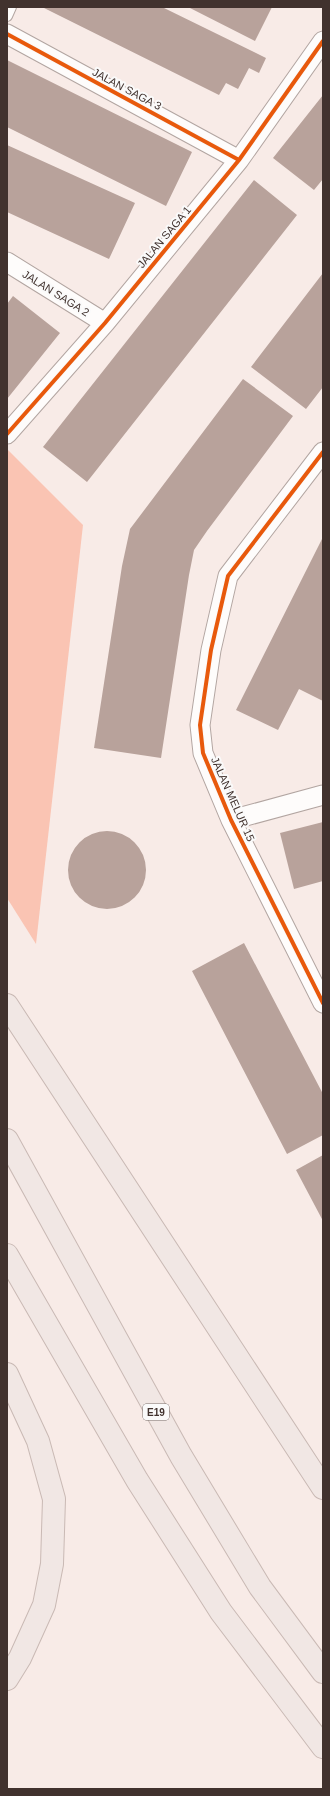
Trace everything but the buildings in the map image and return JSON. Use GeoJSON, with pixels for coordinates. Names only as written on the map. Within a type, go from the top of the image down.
{"type":"FeatureCollection","features":[{"type":"Feature","properties":{"kind":"highway"},"geometry":{"type":"LineString","coordinates":[[7,1005],[323,1488]]}},
{"type":"Feature","properties":{"kind":"highway","name":"E19"},"geometry":{"type":"LineString","coordinates":[[7,1140],[181,1456],[260,1587],[323,1672]]}},
{"type":"Feature","properties":{"kind":"highway"},"geometry":{"type":"LineString","coordinates":[[7,1255],[137,1480],[220,1612],[323,1747]]}},
{"type":"Feature","properties":{"kind":"highway"},"geometry":{"type":"LineString","coordinates":[[7,1374],[38,1441],[54,1499],[52,1564],[44,1605],[20,1658],[7,1679]]}},
{"type":"Feature","properties":{"kind":"street","name":"JALAN SAGA 3"},"geometry":{"type":"LineString","coordinates":[[7,34],[239,160]]}},
{"type":"Feature","properties":{"kind":"street","name":"JALAN SAGA 1"},"geometry":{"type":"LineString","coordinates":[[7,434],[105,323],[239,160],[323,41]]}},
{"type":"Feature","properties":{"kind":"street","name":"JALAN SAGA 2"},"geometry":{"type":"LineString","coordinates":[[7,262],[105,323]]}},
{"type":"Feature","properties":{"kind":"street","name":"JALAN MELUR 15"},"geometry":{"type":"LineString","coordinates":[[323,452],[228,576],[211,650],[200,725],[203,753],[231,820],[323,1003]]}},
{"type":"Feature","properties":{"kind":"street"},"geometry":{"type":"LineString","coordinates":[[231,820],[323,795]]}},
{"type":"Feature","properties":{"kind":"lane"},"geometry":{"type":"LineString","coordinates":[[7,16],[12,7]]}},
{"type":"Feature","properties":{"kind":"shaded area"},"geometry":{"type":"Polygon","coordinates":[[[7,449],[83,525],[36,944],[7,898],[7,449]]]}},
{"type":"Feature","properties":{"kind":"cycle path"},"geometry":{"type":"LineString","coordinates":[[7,34],[239,160]]}},
{"type":"Feature","properties":{"kind":"cycle path"},"geometry":{"type":"LineString","coordinates":[[7,434],[105,323],[239,160],[323,41]]}},
{"type":"Feature","properties":{"kind":"cycle path"},"geometry":{"type":"LineString","coordinates":[[323,452],[228,576],[211,650],[200,725],[203,753],[231,820],[323,1003]]}}]}
